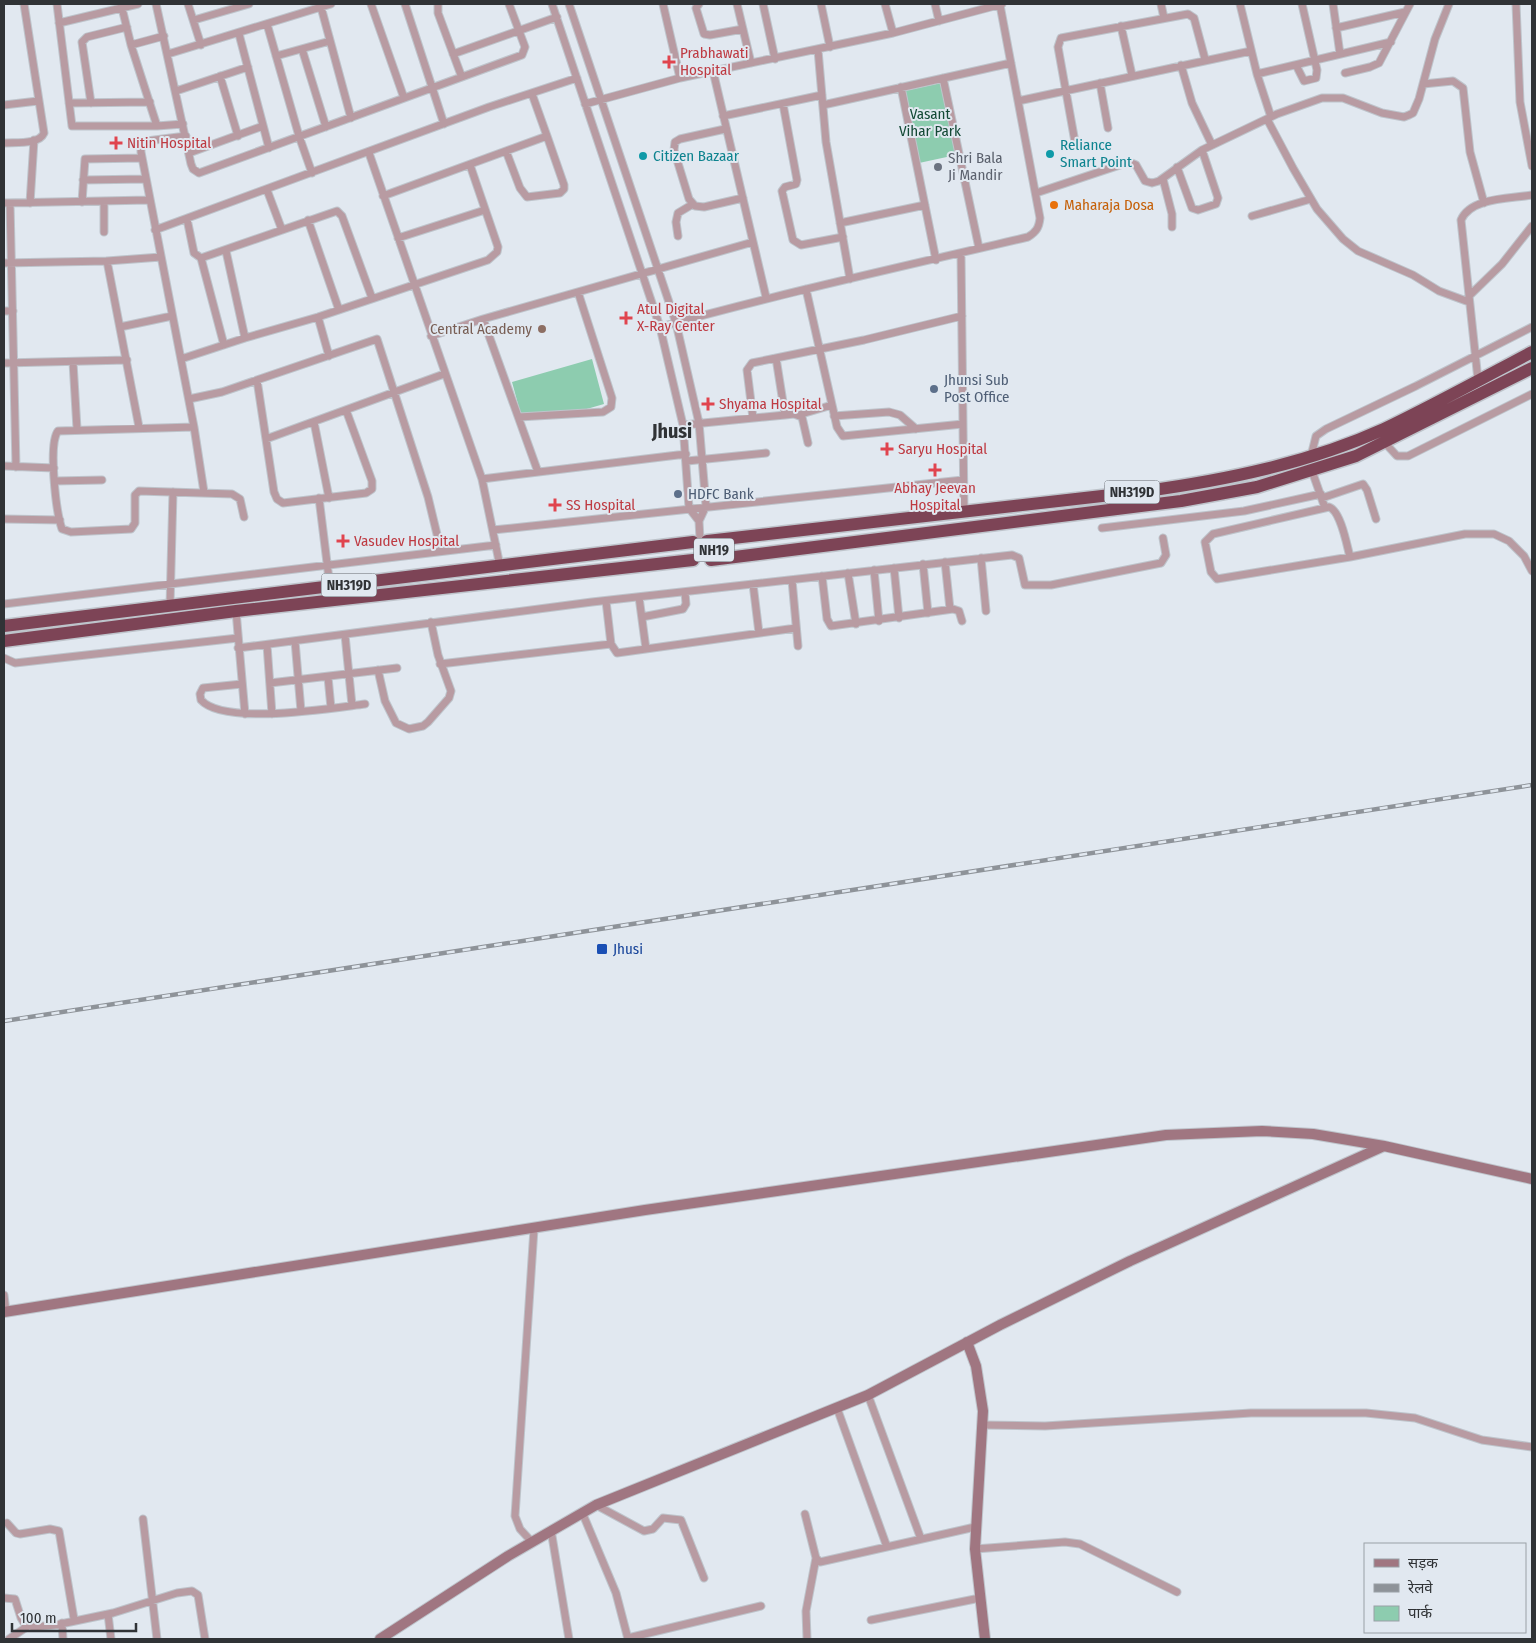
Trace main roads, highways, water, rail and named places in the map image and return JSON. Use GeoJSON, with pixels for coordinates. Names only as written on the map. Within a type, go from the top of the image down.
{"type":"FeatureCollection","features":[{"type":"Feature","properties":{"kind":"highway","name":"NH319D"},"geometry":{"type":"LineString","coordinates":[[4,626],[700,541],[1186,486],[1310,456],[1383,429],[1532,352]]}},
{"type":"Feature","properties":{"kind":"highway","name":"NH19"},"geometry":{"type":"LineString","coordinates":[[710,560],[714,550],[700,541],[690,553],[693,560],[704,564],[710,560],[1181,501],[1313,475],[1356,456],[1388,446],[1532,368]]}},
{"type":"Feature","properties":{"kind":"highway","name":"NH319D"},"geometry":{"type":"LineString","coordinates":[[4,642],[237,616],[693,560]]}},
{"type":"Feature","properties":{"kind":"railway"},"geometry":{"type":"LineString","coordinates":[[4,1021],[1532,785]]}},
{"type":"Feature","properties":{"kind":"place","name":"Prabhawati Hospital"},"geometry":{"type":"Point","coordinates":[669,62]}},
{"type":"Feature","properties":{"kind":"place","name":"Nitin Hospital"},"geometry":{"type":"Point","coordinates":[116,143]}},
{"type":"Feature","properties":{"kind":"place","name":"Reliance Smart Point"},"geometry":{"type":"Point","coordinates":[1050,154]}},
{"type":"Feature","properties":{"kind":"place","name":"Citizen Bazaar"},"geometry":{"type":"Point","coordinates":[643,156]}},
{"type":"Feature","properties":{"kind":"place","name":"Shri Bala Ji Mandir"},"geometry":{"type":"Point","coordinates":[938,167]}},
{"type":"Feature","properties":{"kind":"place","name":"Maharaja Dosa"},"geometry":{"type":"Point","coordinates":[1054,205]}},
{"type":"Feature","properties":{"kind":"place","name":"Atul Digital X-Ray Center"},"geometry":{"type":"Point","coordinates":[626,318]}},
{"type":"Feature","properties":{"kind":"place","name":"Central Academy"},"geometry":{"type":"Point","coordinates":[542,329]}},
{"type":"Feature","properties":{"kind":"place","name":"Jhunsi Sub Post Office"},"geometry":{"type":"Point","coordinates":[934,389]}},
{"type":"Feature","properties":{"kind":"place","name":"Shyama Hospital"},"geometry":{"type":"Point","coordinates":[708,404]}},
{"type":"Feature","properties":{"kind":"place","name":"Saryu Hospital"},"geometry":{"type":"Point","coordinates":[887,449]}},
{"type":"Feature","properties":{"kind":"place","name":"Abhay Jeevan Hospital"},"geometry":{"type":"Point","coordinates":[935,470]}},
{"type":"Feature","properties":{"kind":"place","name":"HDFC Bank"},"geometry":{"type":"Point","coordinates":[678,494]}},
{"type":"Feature","properties":{"kind":"place","name":"SS Hospital"},"geometry":{"type":"Point","coordinates":[555,505]}},
{"type":"Feature","properties":{"kind":"place","name":"Vasudev Hospital"},"geometry":{"type":"Point","coordinates":[343,541]}},
{"type":"Feature","properties":{"kind":"place","name":"Jhusi"},"geometry":{"type":"Point","coordinates":[602,949]}},
{"type":"Feature","properties":{"kind":"district","name":"Jhusi"},"geometry":{"type":"Point","coordinates":[672,431]}},
{"type":"Feature","properties":{"kind":"park label","name":"Vasant Vihar Park"},"geometry":{"type":"Point","coordinates":[930,122]}}]}
